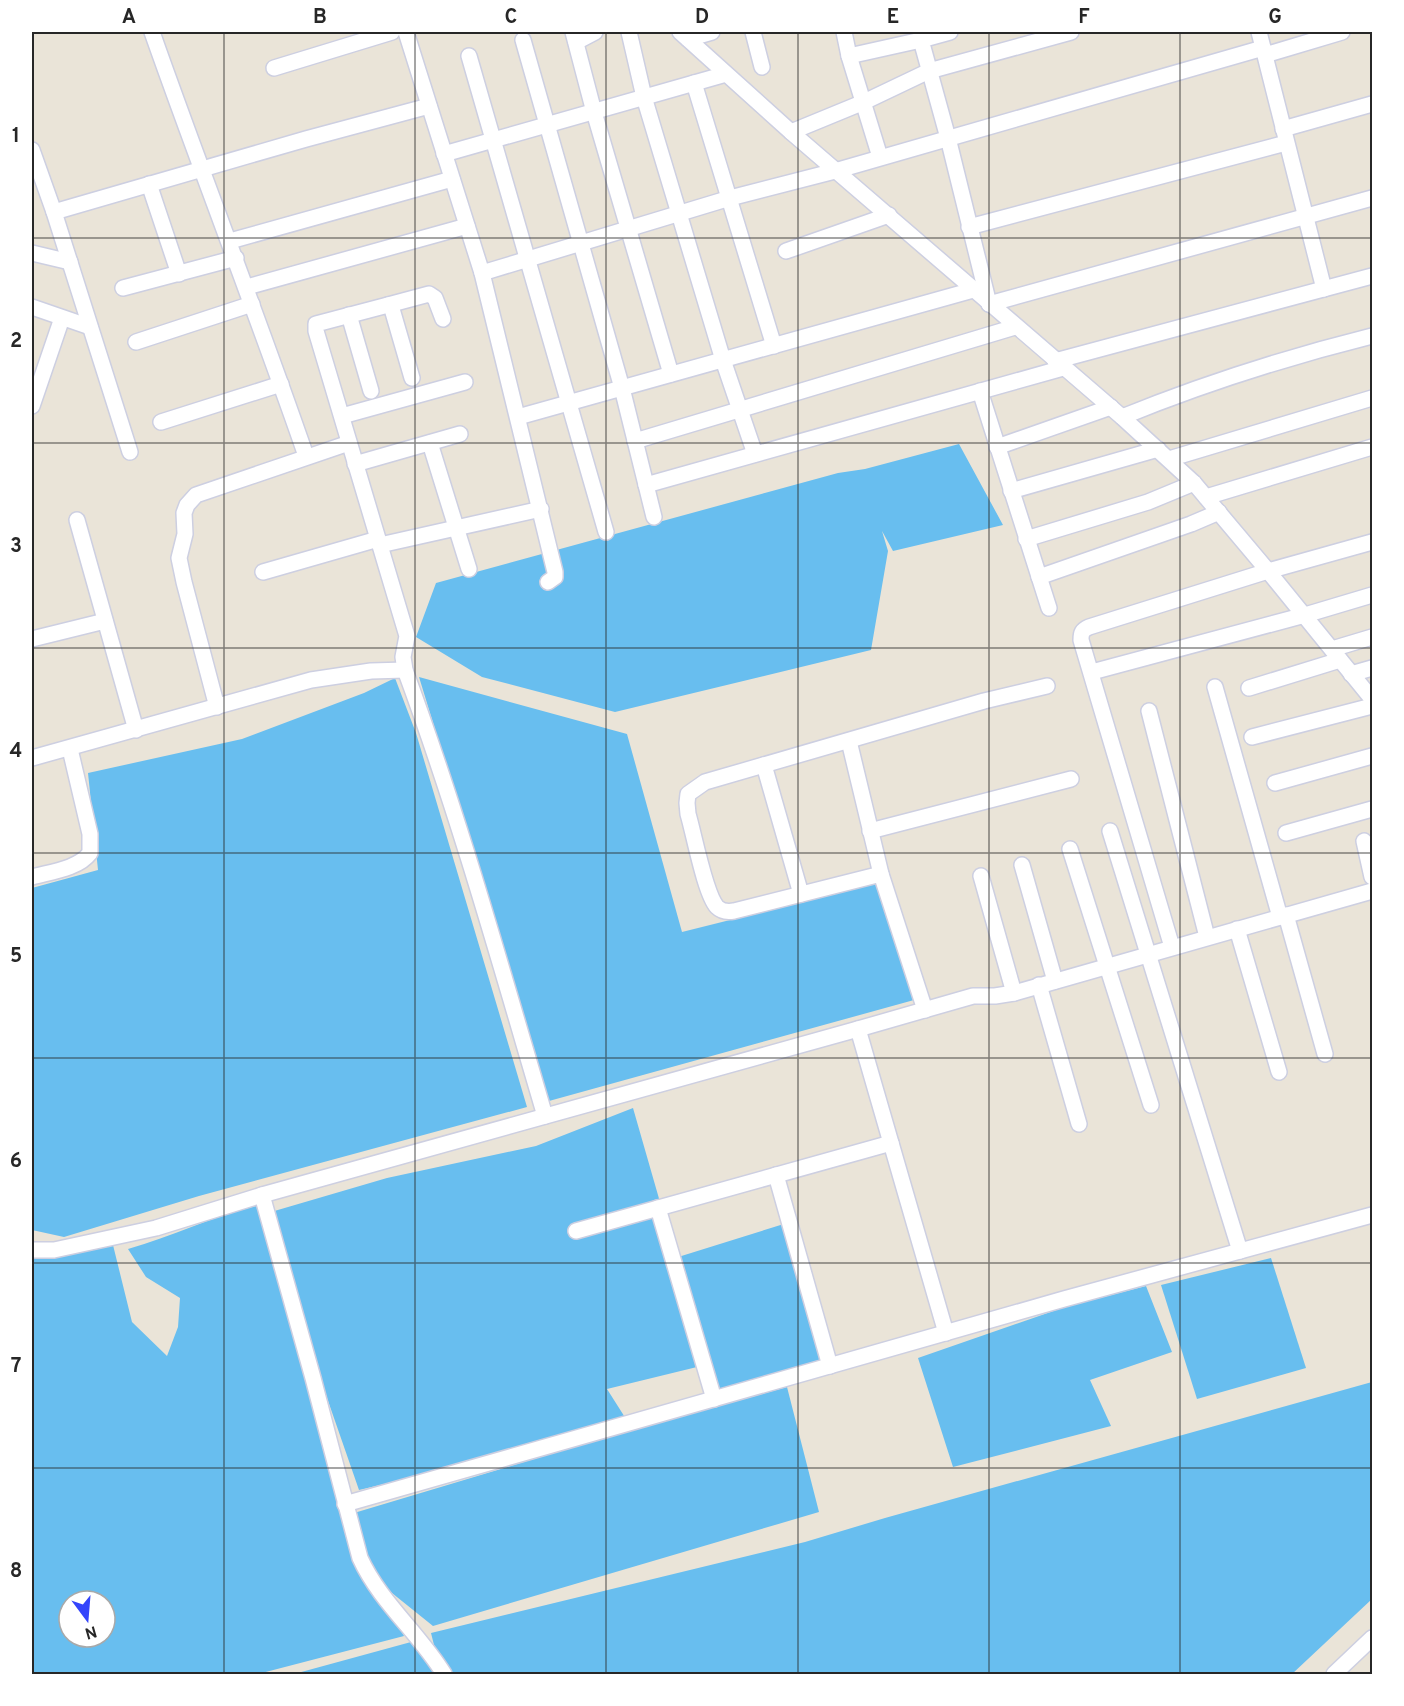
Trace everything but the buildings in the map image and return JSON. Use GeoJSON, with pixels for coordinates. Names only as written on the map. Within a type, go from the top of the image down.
{"type":"FeatureCollection","features":[{"type":"Feature","properties":{"kind":"street"},"geometry":{"type":"LineString","coordinates":[[152,32],[200,169],[230,241],[306,456]]}},
{"type":"Feature","properties":{"kind":"street"},"geometry":{"type":"LineString","coordinates":[[274,68],[392,32]]}},
{"type":"Feature","properties":{"kind":"street"},"geometry":{"type":"LineString","coordinates":[[406,32],[482,273],[555,572],[553,580],[548,582]]}},
{"type":"Feature","properties":{"kind":"street"},"geometry":{"type":"LineString","coordinates":[[595,32],[575,37],[594,111],[671,374]]}},
{"type":"Feature","properties":{"kind":"street"},"geometry":{"type":"LineString","coordinates":[[629,32],[644,98],[723,360],[755,454]]}},
{"type":"Feature","properties":{"kind":"street"},"geometry":{"type":"LineString","coordinates":[[684,35],[712,32]]}},
{"type":"Feature","properties":{"kind":"street"},"geometry":{"type":"LineString","coordinates":[[753,32],[762,67]]}},
{"type":"Feature","properties":{"kind":"street"},"geometry":{"type":"LineString","coordinates":[[844,32],[880,158]]}},
{"type":"Feature","properties":{"kind":"street"},"geometry":{"type":"LineString","coordinates":[[849,56],[950,32]]}},
{"type":"Feature","properties":{"kind":"street"},"geometry":{"type":"LineString","coordinates":[[791,132],[864,102],[929,71],[1071,32]]}},
{"type":"Feature","properties":{"kind":"street"},"geometry":{"type":"LineString","coordinates":[[1259,32],[1324,290]]}},
{"type":"Feature","properties":{"kind":"street"},"geometry":{"type":"LineString","coordinates":[[482,273],[730,198],[835,171],[1264,51],[1342,32]]}},
{"type":"Feature","properties":{"kind":"street"},"geometry":{"type":"LineString","coordinates":[[684,35],[835,171],[889,215],[1015,327],[1164,454],[1194,483],[1219,512],[1372,699]]}},
{"type":"Feature","properties":{"kind":"street"},"geometry":{"type":"LineString","coordinates":[[921,39],[989,304]]}},
{"type":"Feature","properties":{"kind":"street"},"geometry":{"type":"LineString","coordinates":[[523,40],[622,388],[654,517]]}},
{"type":"Feature","properties":{"kind":"street"},"geometry":{"type":"LineString","coordinates":[[469,56],[606,532]]}},
{"type":"Feature","properties":{"kind":"street"},"geometry":{"type":"LineString","coordinates":[[444,154],[726,74]]}},
{"type":"Feature","properties":{"kind":"street"},"geometry":{"type":"LineString","coordinates":[[694,83],[774,346]]}},
{"type":"Feature","properties":{"kind":"street"},"geometry":{"type":"LineString","coordinates":[[969,227],[1285,136],[1372,104]]}},
{"type":"Feature","properties":{"kind":"street"},"geometry":{"type":"LineString","coordinates":[[54,212],[429,106]]}},
{"type":"Feature","properties":{"kind":"street"},"geometry":{"type":"LineString","coordinates":[[32,150],[130,452]]}},
{"type":"Feature","properties":{"kind":"street"},"geometry":{"type":"LineString","coordinates":[[230,241],[452,179]]}},
{"type":"Feature","properties":{"kind":"street"},"geometry":{"type":"LineString","coordinates":[[149,184],[178,274]]}},
{"type":"Feature","properties":{"kind":"street"},"geometry":{"type":"LineString","coordinates":[[989,304],[1372,198]]}},
{"type":"Feature","properties":{"kind":"street"},"geometry":{"type":"LineString","coordinates":[[786,251],[889,215]]}},
{"type":"Feature","properties":{"kind":"street"},"geometry":{"type":"LineString","coordinates":[[246,287],[467,226]]}},
{"type":"Feature","properties":{"kind":"street"},"geometry":{"type":"LineString","coordinates":[[32,253],[70,262]]}},
{"type":"Feature","properties":{"kind":"street"},"geometry":{"type":"LineString","coordinates":[[123,288],[236,258]]}},
{"type":"Feature","properties":{"kind":"street"},"geometry":{"type":"LineString","coordinates":[[646,485],[980,391],[1059,364],[1372,276]]}},
{"type":"Feature","properties":{"kind":"street"},"geometry":{"type":"LineString","coordinates":[[518,417],[973,290]]}},
{"type":"Feature","properties":{"kind":"street"},"geometry":{"type":"LineString","coordinates":[[443,319],[435,298],[429,294],[316,323],[315,326],[407,636],[404,663],[466,850],[545,1116]]}},
{"type":"Feature","properties":{"kind":"street"},"geometry":{"type":"LineString","coordinates":[[136,342],[252,304]]}},
{"type":"Feature","properties":{"kind":"street"},"geometry":{"type":"LineString","coordinates":[[388,305],[392,309],[411,378]]}},
{"type":"Feature","properties":{"kind":"street"},"geometry":{"type":"LineString","coordinates":[[32,308],[90,327]]}},
{"type":"Feature","properties":{"kind":"street"},"geometry":{"type":"LineString","coordinates":[[349,315],[371,391]]}},
{"type":"Feature","properties":{"kind":"street"},"geometry":{"type":"LineString","coordinates":[[32,406],[62,318]]}},
{"type":"Feature","properties":{"kind":"street"},"geometry":{"type":"LineString","coordinates":[[635,441],[1015,327]]}},
{"type":"Feature","properties":{"kind":"street"},"geometry":{"type":"LineString","coordinates":[[997,447],[1170,398],[1332,346],[1372,336]]}},
{"type":"Feature","properties":{"kind":"street"},"geometry":{"type":"LineString","coordinates":[[342,416],[465,382]]}},
{"type":"Feature","properties":{"kind":"street"},"geometry":{"type":"LineString","coordinates":[[161,422],[281,384]]}},
{"type":"Feature","properties":{"kind":"street"},"geometry":{"type":"LineString","coordinates":[[980,391],[1049,608]]}},
{"type":"Feature","properties":{"kind":"street"},"geometry":{"type":"LineString","coordinates":[[1011,491],[1164,454],[1372,398]]}},
{"type":"Feature","properties":{"kind":"street"},"geometry":{"type":"LineString","coordinates":[[355,464],[460,434]]}},
{"type":"Feature","properties":{"kind":"street"},"geometry":{"type":"LineString","coordinates":[[217,706],[179,558],[187,505],[196,495],[349,443]]}},
{"type":"Feature","properties":{"kind":"street"},"geometry":{"type":"LineString","coordinates":[[430,443],[469,569]]}},
{"type":"Feature","properties":{"kind":"street"},"geometry":{"type":"LineString","coordinates":[[1206,497],[1372,447]]}},
{"type":"Feature","properties":{"kind":"street"},"geometry":{"type":"LineString","coordinates":[[1026,539],[1148,502],[1194,483]]}},
{"type":"Feature","properties":{"kind":"street"},"geometry":{"type":"LineString","coordinates":[[263,572],[379,542],[541,508]]}},
{"type":"Feature","properties":{"kind":"street"},"geometry":{"type":"LineString","coordinates":[[1039,577],[1219,512]]}},
{"type":"Feature","properties":{"kind":"street"},"geometry":{"type":"LineString","coordinates":[[77,520],[136,730]]}},
{"type":"Feature","properties":{"kind":"street"},"geometry":{"type":"LineString","coordinates":[[1172,947],[1081,640],[1083,629],[1268,570],[1372,542]]}},
{"type":"Feature","properties":{"kind":"street"},"geometry":{"type":"LineString","coordinates":[[1092,672],[1372,595]]}},
{"type":"Feature","properties":{"kind":"street"},"geometry":{"type":"LineString","coordinates":[[33,635],[105,621]]}},
{"type":"Feature","properties":{"kind":"street"},"geometry":{"type":"LineString","coordinates":[[1249,688],[1336,655],[1372,637]]}},
{"type":"Feature","properties":{"kind":"street"},"geometry":{"type":"LineString","coordinates":[[32,758],[311,680],[371,671],[404,663]]}},
{"type":"Feature","properties":{"kind":"street"},"geometry":{"type":"LineString","coordinates":[[1351,674],[1372,668]]}},
{"type":"Feature","properties":{"kind":"street"},"geometry":{"type":"LineString","coordinates":[[881,874],[727,912],[716,906],[708,889],[688,814],[688,794],[705,782],[984,701],[1047,686]]}},
{"type":"Feature","properties":{"kind":"street"},"geometry":{"type":"LineString","coordinates":[[1215,687],[1324,1054]]}},
{"type":"Feature","properties":{"kind":"street"},"geometry":{"type":"LineString","coordinates":[[1252,738],[1372,706]]}},
{"type":"Feature","properties":{"kind":"street"},"geometry":{"type":"LineString","coordinates":[[1149,711],[1208,937]]}},
{"type":"Feature","properties":{"kind":"street"},"geometry":{"type":"LineString","coordinates":[[849,741],[881,874],[925,1010]]}},
{"type":"Feature","properties":{"kind":"street"},"geometry":{"type":"LineString","coordinates":[[32,877],[74,864],[86,858],[90,853],[90,834],[70,749]]}},
{"type":"Feature","properties":{"kind":"street"},"geometry":{"type":"LineString","coordinates":[[1275,783],[1372,756]]}},
{"type":"Feature","properties":{"kind":"street"},"geometry":{"type":"LineString","coordinates":[[764,765],[801,894]]}},
{"type":"Feature","properties":{"kind":"street"},"geometry":{"type":"LineString","coordinates":[[870,831],[1071,778]]}},
{"type":"Feature","properties":{"kind":"street"},"geometry":{"type":"LineString","coordinates":[[1286,833],[1372,809]]}},
{"type":"Feature","properties":{"kind":"street"},"geometry":{"type":"LineString","coordinates":[[1110,831],[1240,1251]]}},
{"type":"Feature","properties":{"kind":"street"},"geometry":{"type":"LineString","coordinates":[[1364,841],[1372,877]]}},
{"type":"Feature","properties":{"kind":"street"},"geometry":{"type":"LineString","coordinates":[[1070,849],[1151,1105]]}},
{"type":"Feature","properties":{"kind":"street"},"geometry":{"type":"LineString","coordinates":[[1022,865],[1054,981]]}},
{"type":"Feature","properties":{"kind":"street"},"geometry":{"type":"LineString","coordinates":[[981,876],[1014,993]]}},
{"type":"Feature","properties":{"kind":"street"},"geometry":{"type":"LineString","coordinates":[[32,1250],[54,1250],[156,1228],[262,1195],[973,996],[1014,993],[1372,891]]}},
{"type":"Feature","properties":{"kind":"street"},"geometry":{"type":"LineString","coordinates":[[1237,929],[1279,1072]]}},
{"type":"Feature","properties":{"kind":"street"},"geometry":{"type":"LineString","coordinates":[[1039,985],[1079,1124]]}},
{"type":"Feature","properties":{"kind":"street"},"geometry":{"type":"LineString","coordinates":[[858,1029],[946,1333]]}},
{"type":"Feature","properties":{"kind":"street"},"geometry":{"type":"LineString","coordinates":[[576,1231],[891,1143]]}},
{"type":"Feature","properties":{"kind":"street"},"geometry":{"type":"LineString","coordinates":[[776,1175],[830,1366]]}},
{"type":"Feature","properties":{"kind":"street"},"geometry":{"type":"LineString","coordinates":[[262,1195],[313,1377],[360,1558],[369,1577],[444,1674]]}},
{"type":"Feature","properties":{"kind":"street"},"geometry":{"type":"LineString","coordinates":[[658,1208],[714,1399]]}},
{"type":"Feature","properties":{"kind":"street"},"geometry":{"type":"LineString","coordinates":[[345,1504],[946,1333],[1372,1215]]}},
{"type":"Feature","properties":{"kind":"street"},"geometry":{"type":"LineString","coordinates":[[1334,1674],[1372,1638]]}},
{"type":"Feature","properties":{"kind":"water"},"geometry":{"type":"Polygon","coordinates":[[[959,444],[1003,525],[893,551],[882,531],[888,551],[871,650],[615,712],[482,677],[416,637],[436,583],[838,473],[865,469],[959,444]]]}},
{"type":"Feature","properties":{"kind":"water"},"geometry":{"type":"Polygon","coordinates":[[[419,677],[627,734],[682,932],[886,881],[914,1000],[549,1101],[419,677]]]}},
{"type":"Feature","properties":{"kind":"water"},"geometry":{"type":"Polygon","coordinates":[[[395,678],[416,733],[527,1107],[199,1196],[64,1237],[32,1230],[32,888],[98,870],[88,773],[242,739],[364,693],[395,678]]]}},
{"type":"Feature","properties":{"kind":"water"},"geometry":{"type":"Polygon","coordinates":[[[633,1108],[666,1223],[697,1367],[607,1389],[633,1430],[787,1387],[819,1512],[433,1626],[382,1585],[404,1636],[258,1674],[32,1674],[32,1256],[113,1245],[132,1322],[167,1356],[178,1327],[180,1298],[146,1277],[128,1249],[227,1214],[260,1205],[354,1513],[621,1433],[469,1464],[359,1490],[310,1349],[271,1212],[387,1178],[536,1146],[633,1108]]]}},
{"type":"Feature","properties":{"kind":"water"},"geometry":{"type":"Polygon","coordinates":[[[787,1223],[821,1363],[713,1393],[675,1258],[787,1223]]]}},
{"type":"Feature","properties":{"kind":"water"},"geometry":{"type":"Polygon","coordinates":[[[1271,1258],[1306,1368],[1197,1399],[1161,1285],[1271,1258]]]}},
{"type":"Feature","properties":{"kind":"water"},"geometry":{"type":"Polygon","coordinates":[[[1146,1286],[1172,1352],[1090,1380],[1111,1426],[953,1467],[918,1358],[1065,1307],[1146,1286]]]}},
{"type":"Feature","properties":{"kind":"water"},"geometry":{"type":"Polygon","coordinates":[[[1372,1382],[1372,1599],[1292,1674],[447,1674],[437,1657],[431,1633],[805,1542],[1372,1382]]]}},
{"type":"Feature","properties":{"kind":"water"},"geometry":{"type":"Polygon","coordinates":[[[422,1639],[436,1674],[294,1674],[422,1639]]]}}]}
